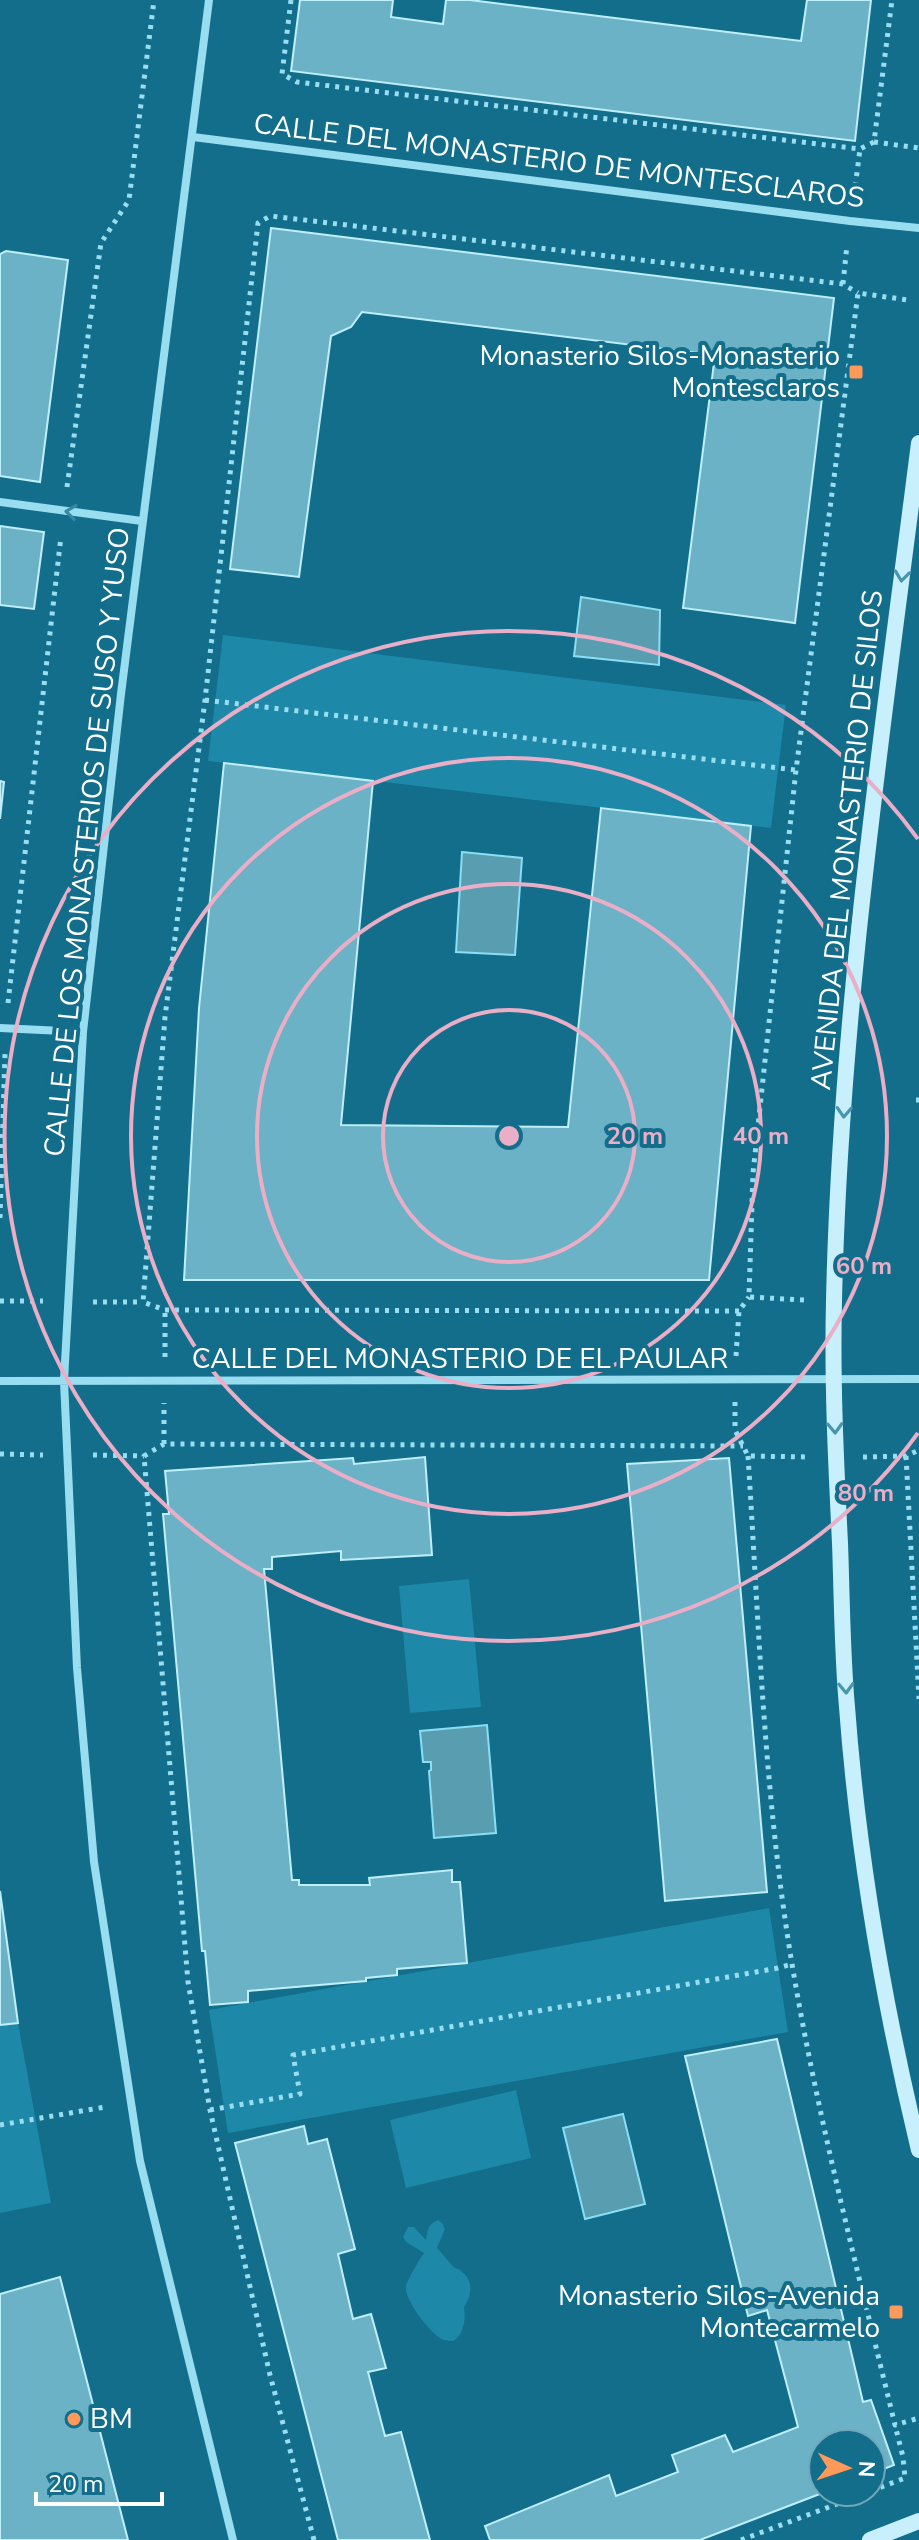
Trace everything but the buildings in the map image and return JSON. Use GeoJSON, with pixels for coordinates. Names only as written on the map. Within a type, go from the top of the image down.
{"type":"FeatureCollection","features":[{"type":"Feature","properties":{"kind":"street","name":"CALLE DE LOS MONASTERIOS DE SUSO Y YUSO"},"geometry":{"type":"LineString","coordinates":[[209,0],[142,521],[83,1032],[64,1381],[77,1668],[94,1862],[140,2161],[233,2540]]}},
{"type":"Feature","properties":{"kind":"street","name":"CALLE DEL MONASTERIO DE MONTESCLAROS"},"geometry":{"type":"LineString","coordinates":[[193,137],[919,228]]}},
{"type":"Feature","properties":{"kind":"street","name":"AVENIDA DEL MONASTERIO DE SILOS"},"geometry":{"type":"LineString","coordinates":[[919,443],[874,800],[847,1062],[834,1300],[834,1381],[847,1707],[868,1897],[919,2150]]}},
{"type":"Feature","properties":{"kind":"street"},"geometry":{"type":"LineString","coordinates":[[0,502],[142,521]]}},
{"type":"Feature","properties":{"kind":"street"},"geometry":{"type":"LineString","coordinates":[[3,1028],[83,1032]]}},
{"type":"Feature","properties":{"kind":"street","name":"CALLE DEL MONASTERIO DE EL PAULAR"},"geometry":{"type":"LineString","coordinates":[[0,1381],[919,1379]]}},
{"type":"Feature","properties":{"kind":"street"},"geometry":{"type":"LineString","coordinates":[[870,2540],[919,2521]]}},
{"type":"Feature","properties":{"kind":"path"},"geometry":{"type":"LineString","coordinates":[[0,1218],[3,1028],[64,511],[101,243],[129,200],[154,0]]}},
{"type":"Feature","properties":{"kind":"path"},"geometry":{"type":"LineString","coordinates":[[291,0],[282,74],[297,82],[860,149],[874,142],[919,148]]}},
{"type":"Feature","properties":{"kind":"path"},"geometry":{"type":"LineString","coordinates":[[874,142],[892,0]]}},
{"type":"Feature","properties":{"kind":"path"},"geometry":{"type":"LineString","coordinates":[[739,1311],[165,1310],[143,1302],[165,1017],[205,700],[258,223],[270,216],[843,284],[858,293],[908,300]]}},
{"type":"Feature","properties":{"kind":"path"},"geometry":{"type":"LineString","coordinates":[[735,1381],[739,1311],[749,1297],[753,1173],[796,770],[858,293]]}},
{"type":"Feature","properties":{"kind":"path"},"geometry":{"type":"LineString","coordinates":[[205,700],[796,770]]}},
{"type":"Feature","properties":{"kind":"path"},"geometry":{"type":"LineString","coordinates":[[749,1297],[804,1300]]}},
{"type":"Feature","properties":{"kind":"path"},"geometry":{"type":"LineString","coordinates":[[314,2540],[270,2375],[210,2110],[188,1982],[144,1456],[164,1444],[743,1446]]}},
{"type":"Feature","properties":{"kind":"path"},"geometry":{"type":"LineString","coordinates":[[748,1456],[770,1798],[792,1964],[836,2185],[903,2457],[905,2478],[887,2485]]}},
{"type":"Feature","properties":{"kind":"path"},"geometry":{"type":"LineString","coordinates":[[906,1456],[919,1699]]}},
{"type":"Feature","properties":{"kind":"path"},"geometry":{"type":"LineString","coordinates":[[210,2110],[300,2094],[293,2055],[792,1964]]}},
{"type":"Feature","properties":{"kind":"path"},"geometry":{"type":"LineString","coordinates":[[0,2125],[132,2102]]}},
{"type":"Feature","properties":{"kind":"path"},"geometry":{"type":"LineString","coordinates":[[895,2425],[919,2418]]}},
{"type":"Feature","properties":{"kind":"path"},"geometry":{"type":"LineString","coordinates":[[741,2540],[827,2508]]}},
{"type":"Feature","properties":{"kind":"shaded area"},"geometry":{"type":"Polygon","coordinates":[[[581,597],[660,610],[659,665],[574,656],[581,597]]]}},
{"type":"Feature","properties":{"kind":"shaded area"},"geometry":{"type":"Polygon","coordinates":[[[223,635],[786,705],[771,828],[208,761],[223,635]]]}},
{"type":"Feature","properties":{"kind":"shaded area"},"geometry":{"type":"Polygon","coordinates":[[[462,852],[522,858],[515,955],[456,952],[462,852]]]}},
{"type":"Feature","properties":{"kind":"shaded area"},"geometry":{"type":"Polygon","coordinates":[[[469,1579],[481,1707],[410,1713],[399,1586],[469,1579]]]}},
{"type":"Feature","properties":{"kind":"shaded area"},"geometry":{"type":"Polygon","coordinates":[[[487,1725],[496,1833],[434,1838],[431,1762],[423,1762],[420,1731],[487,1725]]]}},
{"type":"Feature","properties":{"kind":"shaded area"},"geometry":{"type":"Polygon","coordinates":[[[769,1908],[788,2032],[228,2133],[209,2010],[769,1908]]]}},
{"type":"Feature","properties":{"kind":"shaded area"},"geometry":{"type":"Polygon","coordinates":[[[18,2023],[51,2203],[0,2213],[0,2025],[18,2023]]]}},
{"type":"Feature","properties":{"kind":"shaded area"},"geometry":{"type":"Polygon","coordinates":[[[516,2090],[531,2158],[406,2188],[390,2120],[516,2090]]]}},
{"type":"Feature","properties":{"kind":"shaded area"},"geometry":{"type":"Polygon","coordinates":[[[623,2114],[645,2204],[585,2219],[563,2128],[623,2114]]]}},
{"type":"Feature","properties":{"kind":"shaded area"},"geometry":{"type":"Polygon","coordinates":[[[438,2220],[445,2229],[437,2248],[465,2275],[470,2288],[464,2307],[463,2326],[460,2335],[453,2341],[442,2339],[430,2329],[418,2315],[406,2292],[407,2283],[424,2253],[403,2237],[408,2227],[414,2227],[426,2240],[430,2226],[438,2220]]]}},
{"type":"Feature","properties":{"kind":"place","name":"Monasterio Silos-Monasterio Montesclaros"},"geometry":{"type":"Point","coordinates":[856,372]}},
{"type":"Feature","properties":{"kind":"place","name":"Monasterio Silos-Avenida Montecarmelo"},"geometry":{"type":"Point","coordinates":[896,2312]}},
{"type":"Feature","properties":{"kind":"place","name":"BM"},"geometry":{"type":"Point","coordinates":[74,2419]}}]}
